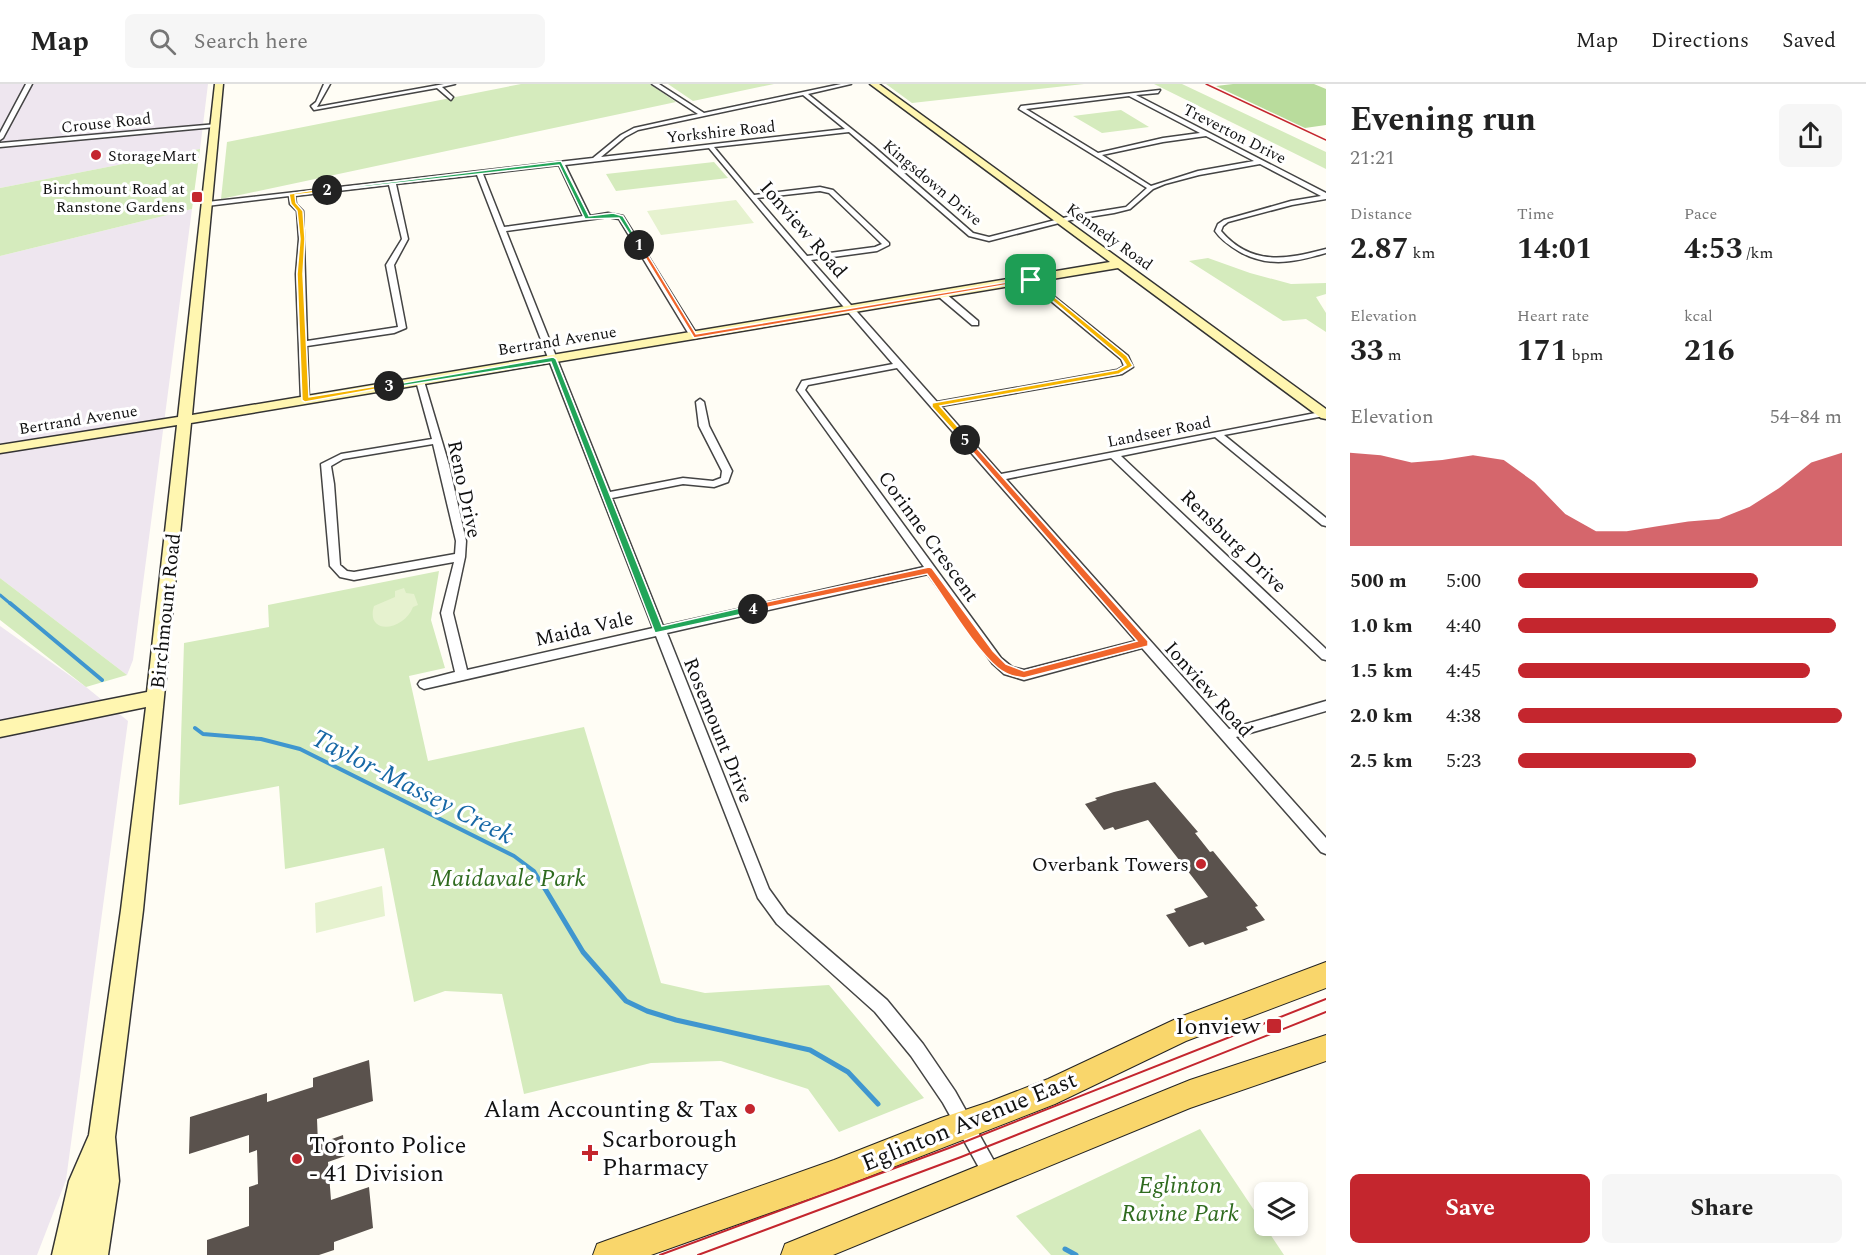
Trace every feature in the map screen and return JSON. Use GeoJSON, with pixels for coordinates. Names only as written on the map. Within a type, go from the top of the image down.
{"type":"FeatureCollection","features":[{"type":"Feature","properties":{"kind":"main road","name":"Birchmount Road"},"geometry":{"type":"LineString","coordinates":[[94,1255],[106,1181],[102,1137],[132,910],[156,698],[219,84]]}},
{"type":"Feature","properties":{"kind":"main road","name":"Kennedy Road"},"geometry":{"type":"LineString","coordinates":[[874,84],[1325,414]]}},
{"type":"Feature","properties":{"kind":"main road","name":"Bertrand Avenue"},"geometry":{"type":"LineString","coordinates":[[0,449],[1120,264]]}},
{"type":"Feature","properties":{"kind":"main road"},"geometry":{"type":"LineString","coordinates":[[0,729],[156,698]]}},
{"type":"Feature","properties":{"kind":"main road","name":"Eglinton Avenue East"},"geometry":{"type":"LineString","coordinates":[[608,1255],[834,1175],[1055,1090],[1180,1030],[1326,975]]}},
{"type":"Feature","properties":{"kind":"main road"},"geometry":{"type":"LineString","coordinates":[[796,1255],[1190,1094],[1326,1048]]}},
{"type":"Feature","properties":{"kind":"main road","name":"Birchmount Road"},"geometry":{"type":"LineString","coordinates":[[66,1255],[82,1181],[102,1137]]}},
{"type":"Feature","properties":{"kind":"street"},"geometry":{"type":"LineString","coordinates":[[0,138],[29,84]]}},
{"type":"Feature","properties":{"kind":"street"},"geometry":{"type":"LineString","coordinates":[[327,84],[318,103],[314,106],[316,109],[452,84]]}},
{"type":"Feature","properties":{"kind":"street"},"geometry":{"type":"LineString","coordinates":[[655,84],[704,115]]}},
{"type":"Feature","properties":{"kind":"street"},"geometry":{"type":"LineString","coordinates":[[595,159],[629,132],[848,84]]}},
{"type":"Feature","properties":{"kind":"street"},"geometry":{"type":"LineString","coordinates":[[438,87],[451,98]]}},
{"type":"Feature","properties":{"kind":"street"},"geometry":{"type":"LineString","coordinates":[[1158,91],[1021,108],[1151,188],[1198,173],[1261,162]]}},
{"type":"Feature","properties":{"kind":"street","name":"Kingsdown Drive"},"geometry":{"type":"LineString","coordinates":[[804,93],[975,237],[989,239],[1061,221],[1128,208],[1151,188]]}},
{"type":"Feature","properties":{"kind":"street","name":"Treverton Drive"},"geometry":{"type":"LineString","coordinates":[[1130,94],[1326,196]]}},
{"type":"Feature","properties":{"kind":"street","name":"Crouse Road"},"geometry":{"type":"LineString","coordinates":[[0,145],[215,125]]}},
{"type":"Feature","properties":{"kind":"street","name":"Yorkshire Road"},"geometry":{"type":"LineString","coordinates":[[207,204],[849,130]]}},
{"type":"Feature","properties":{"kind":"street"},"geometry":{"type":"LineString","coordinates":[[1095,155],[1163,140],[1207,134]]}},
{"type":"Feature","properties":{"kind":"street","name":"Ionview Road"},"geometry":{"type":"LineString","coordinates":[[710,146],[934,405],[1326,848]]}},
{"type":"Feature","properties":{"kind":"street"},"geometry":{"type":"LineString","coordinates":[[561,163],[587,218]]}},
{"type":"Feature","properties":{"kind":"street","name":"Rosemount Drive"},"geometry":{"type":"LineString","coordinates":[[478,172],[763,893],[782,919],[881,1006],[917,1050],[965,1123],[993,1176]]}},
{"type":"Feature","properties":{"kind":"street"},"geometry":{"type":"LineString","coordinates":[[303,344],[394,331],[402,327],[390,265],[405,239],[392,182]]}},
{"type":"Feature","properties":{"kind":"street"},"geometry":{"type":"LineString","coordinates":[[752,197],[820,189],[831,191],[887,244],[877,249],[807,258]]}},
{"type":"Feature","properties":{"kind":"street"},"geometry":{"type":"LineString","coordinates":[[292,194],[293,204],[300,211],[302,239],[300,274],[305,400]]}},
{"type":"Feature","properties":{"kind":"street"},"geometry":{"type":"LineString","coordinates":[[1326,196],[1234,218],[1220,225],[1218,231],[1250,254],[1270,261],[1289,262],[1326,251]]}},
{"type":"Feature","properties":{"kind":"street"},"geometry":{"type":"LineString","coordinates":[[501,230],[613,215],[621,217],[694,336]]}},
{"type":"Feature","properties":{"kind":"street"},"geometry":{"type":"LineString","coordinates":[[934,405],[1119,372],[1129,367],[1125,358],[1031,280]]}},
{"type":"Feature","properties":{"kind":"street"},"geometry":{"type":"LineString","coordinates":[[942,295],[975,323]]}},
{"type":"Feature","properties":{"kind":"street","name":"Corinne Crescent"},"geometry":{"type":"LineString","coordinates":[[900,365],[805,383],[801,390],[990,653],[1003,666],[1024,675],[1144,643]]}},
{"type":"Feature","properties":{"kind":"street","name":"Reno Drive"},"geometry":{"type":"LineString","coordinates":[[420,381],[461,541],[460,557],[447,613],[462,675]]}},
{"type":"Feature","properties":{"kind":"street"},"geometry":{"type":"LineString","coordinates":[[606,496],[683,482],[714,484],[725,480],[728,471],[704,426],[700,402]]}},
{"type":"Feature","properties":{"kind":"street","name":"Landseer Road"},"geometry":{"type":"LineString","coordinates":[[999,477],[1325,414]]}},
{"type":"Feature","properties":{"kind":"street"},"geometry":{"type":"LineString","coordinates":[[1218,435],[1326,523]]}},
{"type":"Feature","properties":{"kind":"street"},"geometry":{"type":"LineString","coordinates":[[437,441],[341,457],[326,464],[335,566],[344,574],[354,576],[460,557]]}},
{"type":"Feature","properties":{"kind":"street","name":"Rensburg Drive"},"geometry":{"type":"LineString","coordinates":[[1114,455],[1326,657]]}},
{"type":"Feature","properties":{"kind":"street","name":"Maida Vale"},"geometry":{"type":"LineString","coordinates":[[424,684],[929,570]]}},
{"type":"Feature","properties":{"kind":"street"},"geometry":{"type":"LineString","coordinates":[[1226,735],[1326,706]]}},
{"type":"Feature","properties":{"kind":"shaded area"},"geometry":{"type":"Polygon","coordinates":[[[0,84],[208,84],[200,149],[0,188],[0,84]]]}},
{"type":"Feature","properties":{"kind":"shaded area"},"geometry":{"type":"Polygon","coordinates":[[[192,209],[133,660],[127,675],[0,578],[0,256],[192,209]]]}},
{"type":"Feature","properties":{"kind":"shaded area"},"geometry":{"type":"Polygon","coordinates":[[[0,626],[86,687],[128,721],[66,1180],[37,1255],[0,1255],[0,626]]]}},
{"type":"Feature","properties":{"kind":"green space"},"geometry":{"type":"Polygon","coordinates":[[[521,84],[650,84],[676,102],[221,199],[227,142],[521,84]]]}},
{"type":"Feature","properties":{"kind":"green space"},"geometry":{"type":"Polygon","coordinates":[[[668,84],[774,84],[693,101],[668,84]]]}},
{"type":"Feature","properties":{"kind":"green space"},"geometry":{"type":"Polygon","coordinates":[[[886,84],[1084,84],[912,103],[886,84]]]}},
{"type":"Feature","properties":{"kind":"green space"},"geometry":{"type":"Polygon","coordinates":[[[1154,84],[1182,84],[1326,152],[1326,169],[1154,84]]]}},
{"type":"Feature","properties":{"kind":"green space"},"geometry":{"type":"Polygon","coordinates":[[[1314,84],[1326,89],[1326,125],[1305,128],[1216,86],[1314,84]]]}},
{"type":"Feature","properties":{"kind":"green space"},"geometry":{"type":"Polygon","coordinates":[[[1121,110],[1149,127],[1102,133],[1073,116],[1121,110]]]}},
{"type":"Feature","properties":{"kind":"green space"},"geometry":{"type":"Polygon","coordinates":[[[200,149],[192,209],[0,256],[0,188],[200,149]]]}},
{"type":"Feature","properties":{"kind":"green space"},"geometry":{"type":"Polygon","coordinates":[[[714,162],[728,178],[616,191],[606,174],[714,162]]]}},
{"type":"Feature","properties":{"kind":"green space"},"geometry":{"type":"Polygon","coordinates":[[[736,200],[754,223],[661,235],[647,211],[736,200]]]}},
{"type":"Feature","properties":{"kind":"green space"},"geometry":{"type":"Polygon","coordinates":[[[1208,258],[1291,284],[1326,283],[1326,294],[1316,297],[1326,313],[1326,332],[1306,319],[1283,321],[1189,261],[1208,258]]]}},
{"type":"Feature","properties":{"kind":"green space","name":"Maidavale Park"},"geometry":{"type":"Polygon","coordinates":[[[439,571],[431,620],[445,668],[409,676],[428,761],[584,727],[661,983],[705,993],[829,985],[924,1098],[839,1132],[808,1089],[721,1061],[651,1063],[524,1094],[502,994],[445,991],[414,1002],[384,848],[285,869],[279,786],[179,805],[184,643],[269,627],[268,605],[439,571]]]}},
{"type":"Feature","properties":{"kind":"green space"},"geometry":{"type":"Polygon","coordinates":[[[0,578],[127,675],[86,687],[0,620],[0,578]]]}},
{"type":"Feature","properties":{"kind":"green space"},"geometry":{"type":"Polygon","coordinates":[[[404,588],[406,593],[414,594],[418,605],[413,607],[402,621],[387,627],[380,626],[375,622],[373,616],[374,606],[395,597],[395,591],[404,588]]]}},
{"type":"Feature","properties":{"kind":"green space"},"geometry":{"type":"Polygon","coordinates":[[[382,886],[385,916],[316,933],[315,903],[382,886]]]}},
{"type":"Feature","properties":{"kind":"green space","name":"Eglinton Ravine Park"},"geometry":{"type":"Polygon","coordinates":[[[1200,1129],[1254,1210],[1254,1236],[1271,1236],[1284,1255],[1051,1255],[1016,1216],[1200,1129]]]}},
{"type":"Feature","properties":{"kind":"building","name":"Overbank Towers"},"geometry":{"type":"Polygon","coordinates":[[[1155,782],[1198,832],[1195,833],[1210,852],[1213,851],[1258,906],[1255,907],[1265,920],[1246,927],[1248,930],[1205,945],[1203,942],[1189,947],[1166,915],[1176,912],[1174,909],[1208,897],[1148,820],[1115,830],[1113,827],[1104,830],[1085,804],[1114,792],[1155,782]]]}},
{"type":"Feature","properties":{"kind":"building","name":"Toronto Police - 41 Division"},"geometry":{"type":"Polygon","coordinates":[[[369,1060],[373,1101],[317,1119],[318,1144],[343,1135],[345,1156],[328,1162],[331,1200],[369,1187],[373,1228],[334,1242],[334,1250],[319,1255],[207,1255],[207,1240],[249,1226],[249,1187],[258,1184],[257,1150],[249,1153],[249,1135],[189,1154],[190,1117],[267,1093],[267,1102],[313,1087],[313,1078],[369,1060]]]}},
{"type":"Feature","properties":{"kind":"waterway","name":"Taylor-Massey Creek"},"geometry":{"type":"LineString","coordinates":[[0,595],[12,605]]}},
{"type":"Feature","properties":{"kind":"waterway","name":"Taylor-Massey Creek"},"geometry":{"type":"LineString","coordinates":[[10,603],[102,680]]}},
{"type":"Feature","properties":{"kind":"waterway","name":"Taylor-Massey Creek"},"geometry":{"type":"LineString","coordinates":[[195,728],[203,734],[261,739],[300,749],[514,856],[534,871],[545,889]]}},
{"type":"Feature","properties":{"kind":"waterway","name":"Taylor-Massey Creek"},"geometry":{"type":"LineString","coordinates":[[544,887],[583,952],[626,1001],[647,1011],[676,1020],[810,1050],[848,1072],[878,1104]]}},
{"type":"Feature","properties":{"kind":"waterway","name":"Taylor-Massey Creek"},"geometry":{"type":"LineString","coordinates":[[1065,1249],[1076,1255]]}},
{"type":"Feature","properties":{"kind":"tram line"},"geometry":{"type":"LineString","coordinates":[[660,1255],[949,1148],[1326,999]]}},
{"type":"Feature","properties":{"kind":"tram line"},"geometry":{"type":"LineString","coordinates":[[698,1255],[961,1157],[1326,1012]]}},
{"type":"Feature","properties":{"kind":"railway"},"geometry":{"type":"LineString","coordinates":[[1206,84],[1326,140]]}},
{"type":"Feature","properties":{"kind":"place","name":"StorageMart"},"geometry":{"type":"Point","coordinates":[96,155]}},
{"type":"Feature","properties":{"kind":"place","name":"Birchmount Road at Ranstone Gardens"},"geometry":{"type":"Point","coordinates":[197,197]}},
{"type":"Feature","properties":{"kind":"place","name":"Overbank Towers"},"geometry":{"type":"Point","coordinates":[1201,864]}},
{"type":"Feature","properties":{"kind":"place","name":"Ionview"},"geometry":{"type":"Point","coordinates":[1274,1026]}},
{"type":"Feature","properties":{"kind":"place","name":"Alam Accounting & Tax"},"geometry":{"type":"Point","coordinates":[750,1109]}},
{"type":"Feature","properties":{"kind":"place","name":"Scarborough Pharmacy"},"geometry":{"type":"Point","coordinates":[590,1153]}},
{"type":"Feature","properties":{"kind":"place","name":"Toronto Police - 41 Division"},"geometry":{"type":"Point","coordinates":[297,1159]}},
{"type":"Feature","properties":{"kind":"route"},"geometry":{"type":"LineString","coordinates":[[561,163],[587,218],[613,215],[621,217],[694,336],[1031,280],[1125,358],[1130,366],[1119,372],[934,405],[1144,643],[1024,675],[1008,670],[997,661],[929,570],[658,630],[553,359],[305,400],[300,274],[303,253],[300,211],[293,204],[292,194],[561,163]]}}]}
